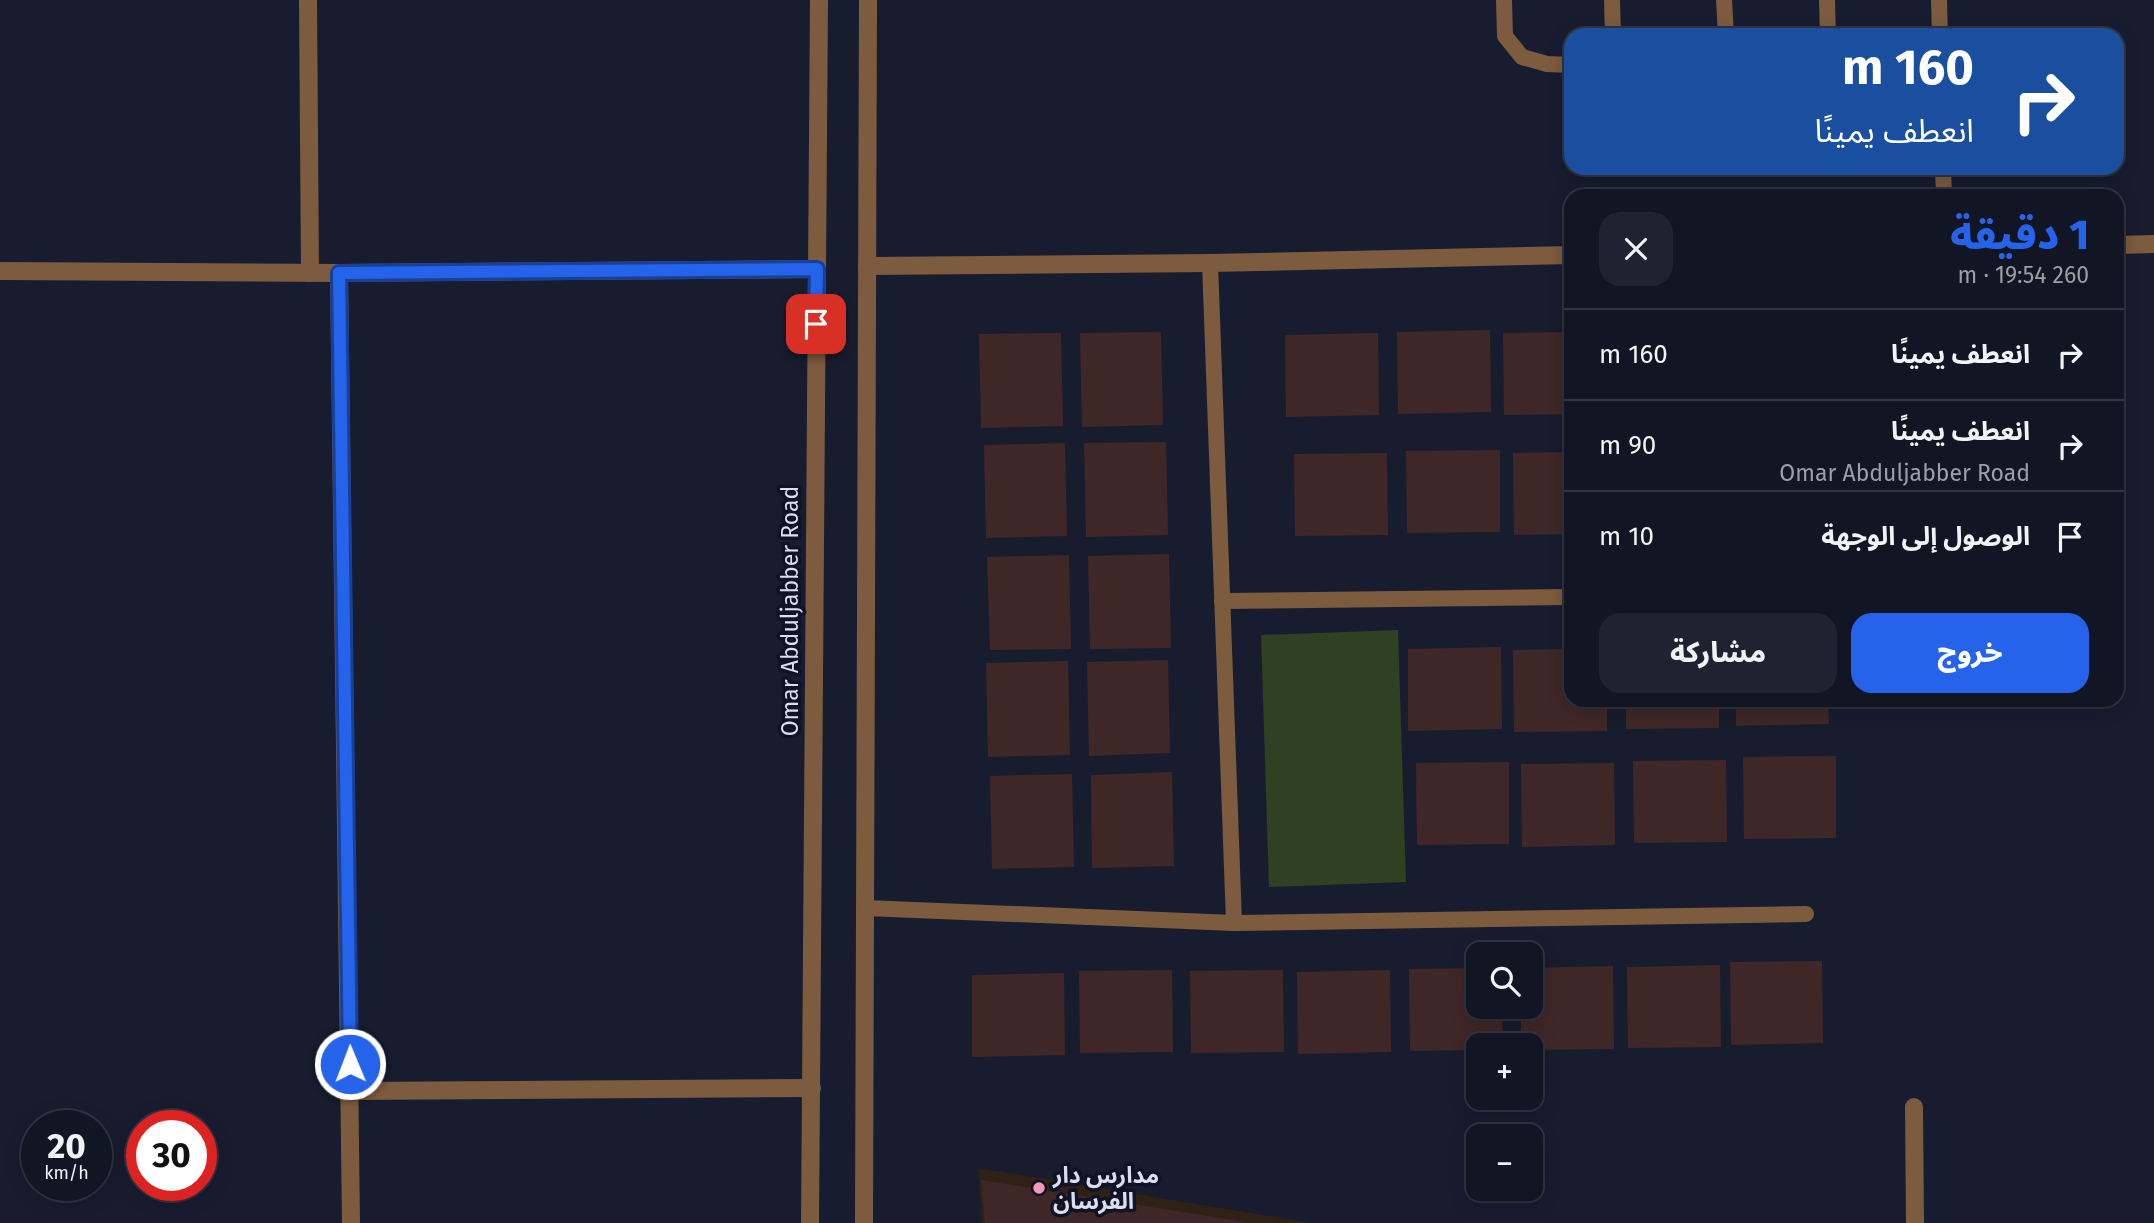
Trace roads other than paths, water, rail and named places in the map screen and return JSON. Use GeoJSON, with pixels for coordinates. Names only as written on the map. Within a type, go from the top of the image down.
{"type":"FeatureCollection","features":[{"type":"Feature","properties":{"kind":"street"},"geometry":{"type":"LineString","coordinates":[[308,0],[310,273]]}},
{"type":"Feature","properties":{"kind":"street","name":"Omar Abduljabber Road"},"geometry":{"type":"LineString","coordinates":[[810,1223],[819,0]]}},
{"type":"Feature","properties":{"kind":"street"},"geometry":{"type":"LineString","coordinates":[[864,1223],[868,0]]}},
{"type":"Feature","properties":{"kind":"street"},"geometry":{"type":"LineString","coordinates":[[2124,245],[2154,244]]}},
{"type":"Feature","properties":{"kind":"street"},"geometry":{"type":"LineString","coordinates":[[867,266],[1564,256]]}},
{"type":"Feature","properties":{"kind":"street"},"geometry":{"type":"LineString","coordinates":[[0,271],[339,273],[817,269]]}},
{"type":"Feature","properties":{"kind":"street"},"geometry":{"type":"LineString","coordinates":[[339,273],[351,1223]]}},
{"type":"Feature","properties":{"kind":"street"},"geometry":{"type":"LineString","coordinates":[[350,1091],[812,1088]]}},
{"type":"Feature","properties":{"kind":"street"},"geometry":{"type":"LineString","coordinates":[[1914,1107],[1915,1223]]}},
{"type":"Feature","properties":{"kind":"lane"},"geometry":{"type":"LineString","coordinates":[[1504,0],[1504,36],[1522,57],[1547,64],[1564,65]]}},
{"type":"Feature","properties":{"kind":"lane"},"geometry":{"type":"LineString","coordinates":[[1612,0],[1613,28]]}},
{"type":"Feature","properties":{"kind":"lane"},"geometry":{"type":"LineString","coordinates":[[1724,0],[1726,28]]}},
{"type":"Feature","properties":{"kind":"lane"},"geometry":{"type":"LineString","coordinates":[[1827,0],[1828,28]]}},
{"type":"Feature","properties":{"kind":"lane"},"geometry":{"type":"LineString","coordinates":[[1939,0],[1940,28]]}},
{"type":"Feature","properties":{"kind":"lane"},"geometry":{"type":"LineString","coordinates":[[1210,263],[1234,923]]}},
{"type":"Feature","properties":{"kind":"lane"},"geometry":{"type":"LineString","coordinates":[[1222,601],[1564,597]]}},
{"type":"Feature","properties":{"kind":"lane"},"geometry":{"type":"LineString","coordinates":[[866,908],[1234,923],[1806,914]]}},
{"type":"Feature","properties":{"kind":"place","name":"مدارس دار الفرسان"},"geometry":{"type":"Point","coordinates":[1039,1188]}}]}
